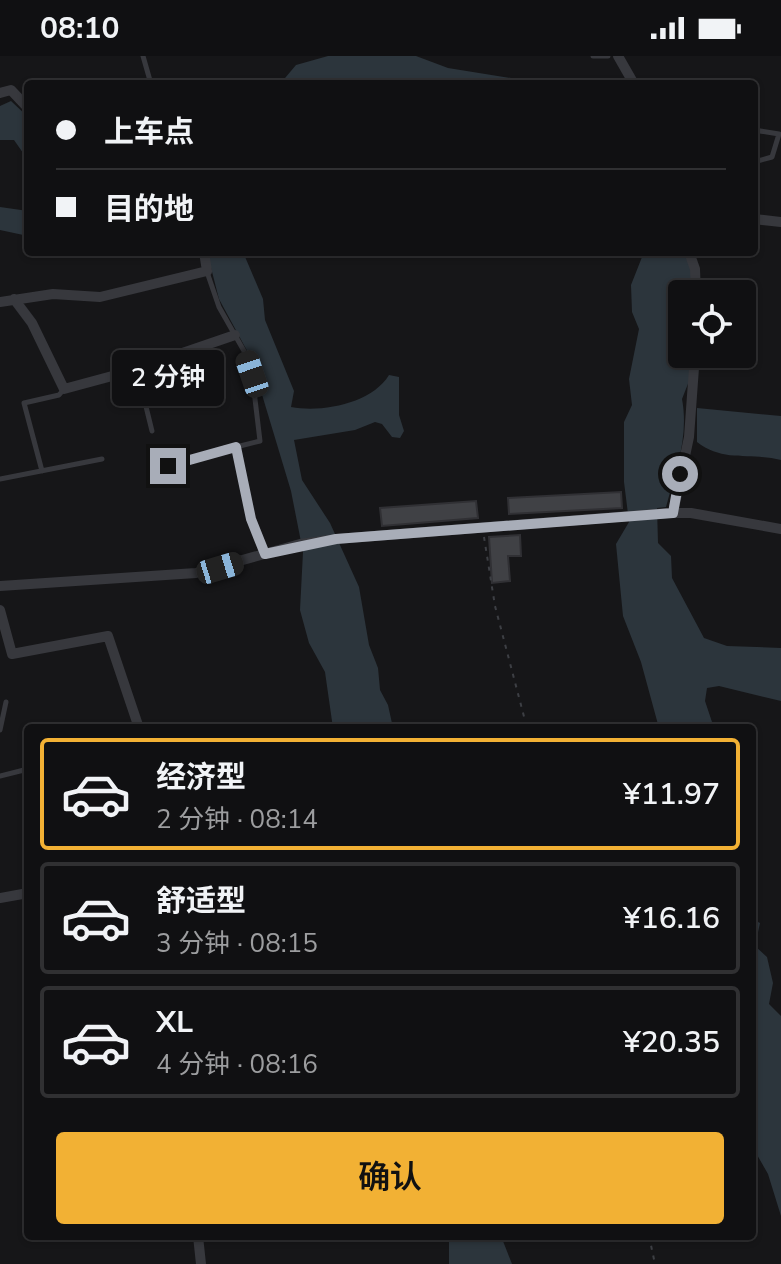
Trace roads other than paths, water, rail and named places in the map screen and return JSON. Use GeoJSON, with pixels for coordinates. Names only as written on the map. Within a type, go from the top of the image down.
{"type":"FeatureCollection","features":[{"type":"Feature","properties":{"kind":"street"},"geometry":{"type":"LineString","coordinates":[[618,56],[632,80]]}},
{"type":"Feature","properties":{"kind":"street"},"geometry":{"type":"LineString","coordinates":[[0,93],[11,90],[24,104]]}},
{"type":"Feature","properties":{"kind":"street"},"geometry":{"type":"LineString","coordinates":[[758,219],[781,222]]}},
{"type":"Feature","properties":{"kind":"street"},"geometry":{"type":"LineString","coordinates":[[0,302],[53,294],[100,297],[207,271],[205,256]]}},
{"type":"Feature","properties":{"kind":"street"},"geometry":{"type":"LineString","coordinates":[[690,256],[695,280]]}},
{"type":"Feature","properties":{"kind":"street"},"geometry":{"type":"LineString","coordinates":[[14,299],[26,314],[64,389],[136,369],[235,335]]}},
{"type":"Feature","properties":{"kind":"street"},"geometry":{"type":"LineString","coordinates":[[670,513],[689,437],[694,368]]}},
{"type":"Feature","properties":{"kind":"street"},"geometry":{"type":"LineString","coordinates":[[0,586],[196,573],[300,544],[336,539],[670,513],[781,529]]}},
{"type":"Feature","properties":{"kind":"street"},"geometry":{"type":"LineString","coordinates":[[0,610],[12,654],[70,640],[108,636],[138,724]]}},
{"type":"Feature","properties":{"kind":"street"},"geometry":{"type":"LineString","coordinates":[[0,898],[24,894]]}},
{"type":"Feature","properties":{"kind":"street"},"geometry":{"type":"LineString","coordinates":[[198,1240],[201,1264]]}},
{"type":"Feature","properties":{"kind":"lane"},"geometry":{"type":"LineString","coordinates":[[143,56],[150,80]]}},
{"type":"Feature","properties":{"kind":"lane"},"geometry":{"type":"LineString","coordinates":[[593,56],[608,56]]}},
{"type":"Feature","properties":{"kind":"lane"},"geometry":{"type":"LineString","coordinates":[[758,131],[779,134],[772,157],[758,161]]}},
{"type":"Feature","properties":{"kind":"lane"},"geometry":{"type":"LineString","coordinates":[[168,466],[260,441],[252,374],[219,307],[207,271]]}},
{"type":"Feature","properties":{"kind":"lane"},"geometry":{"type":"LineString","coordinates":[[136,369],[152,431]]}},
{"type":"Feature","properties":{"kind":"lane"},"geometry":{"type":"LineString","coordinates":[[42,471],[24,403],[59,395],[64,389]]}},
{"type":"Feature","properties":{"kind":"lane"},"geometry":{"type":"LineString","coordinates":[[236,447],[251,519],[265,554]]}},
{"type":"Feature","properties":{"kind":"lane"},"geometry":{"type":"LineString","coordinates":[[0,479],[102,459]]}},
{"type":"Feature","properties":{"kind":"lane"},"geometry":{"type":"LineString","coordinates":[[0,730],[6,702]]}},
{"type":"Feature","properties":{"kind":"lane"},"geometry":{"type":"LineString","coordinates":[[0,776],[24,770]]}}]}
